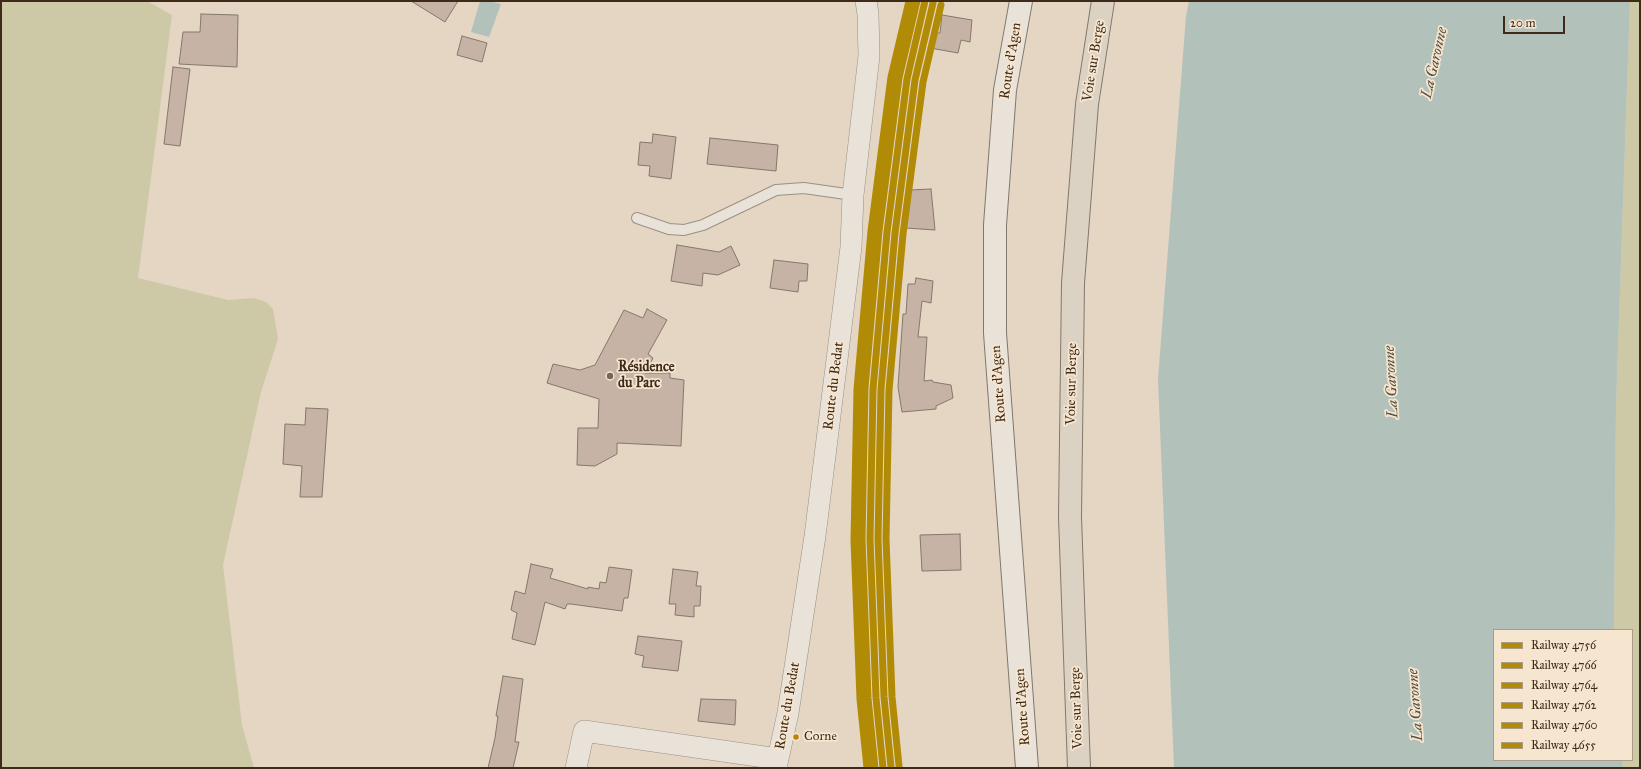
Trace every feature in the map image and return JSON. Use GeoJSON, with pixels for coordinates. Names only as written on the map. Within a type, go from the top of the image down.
{"type":"FeatureCollection","features":[{"type":"Feature","properties":{"kind":"main road","name":"Route d'Agen"},"geometry":{"type":"LineString","coordinates":[[1021,1],[1005,90],[995,225],[995,333],[1027,768]]}},
{"type":"Feature","properties":{"kind":"main road","name":"Voie sur Berge"},"geometry":{"type":"LineString","coordinates":[[1079,768],[1070,517],[1073,283],[1087,104],[1103,1]]}},
{"type":"Feature","properties":{"kind":"street","name":"Route du Bedat"},"geometry":{"type":"LineString","coordinates":[[777,763],[788,713],[815,536],[851,247],[854,195],[869,56],[868,14],[866,1]]}},
{"type":"Feature","properties":{"kind":"street"},"geometry":{"type":"LineString","coordinates":[[576,768],[584,731],[777,763]]}},
{"type":"Feature","properties":{"kind":"lane"},"geometry":{"type":"LineString","coordinates":[[637,218],[669,229],[684,230],[703,225],[776,190],[804,188],[854,195]]}},
{"type":"Feature","properties":{"kind":"shaded area"},"geometry":{"type":"Polygon","coordinates":[[[1,1],[147,1],[172,15],[138,278],[228,300],[254,298],[266,302],[273,309],[278,339],[261,392],[223,565],[242,725],[254,768],[1,768],[1,1]]]}},
{"type":"Feature","properties":{"kind":"shaded area"},"geometry":{"type":"Polygon","coordinates":[[[1630,1],[1640,1],[1640,768],[1623,768],[1622,761],[1633,761],[1633,629],[1614,629],[1616,407],[1630,1]]]}},
{"type":"Feature","properties":{"kind":"water"},"geometry":{"type":"Polygon","coordinates":[[[480,1],[489,1],[501,4],[489,37],[471,32],[480,1]]]}},
{"type":"Feature","properties":{"kind":"water","name":"La Garonne"},"geometry":{"type":"Polygon","coordinates":[[[1189,1],[1630,1],[1616,407],[1614,629],[1493,629],[1493,761],[1622,761],[1623,768],[1174,768],[1158,379],[1186,16],[1189,1]]]}},
{"type":"Feature","properties":{"kind":"building"},"geometry":{"type":"Polygon","coordinates":[[[411,1],[458,1],[445,22],[411,1]]]}},
{"type":"Feature","properties":{"kind":"building"},"geometry":{"type":"Polygon","coordinates":[[[201,14],[238,15],[237,67],[179,64],[183,32],[200,32],[201,14]]]}},
{"type":"Feature","properties":{"kind":"building"},"geometry":{"type":"Polygon","coordinates":[[[942,15],[972,20],[970,42],[961,40],[958,53],[930,48],[932,33],[940,33],[942,15]]]}},
{"type":"Feature","properties":{"kind":"building"},"geometry":{"type":"Polygon","coordinates":[[[462,36],[487,43],[482,62],[457,55],[462,36]]]}},
{"type":"Feature","properties":{"kind":"building"},"geometry":{"type":"Polygon","coordinates":[[[173,67],[190,69],[180,146],[164,144],[173,67]]]}},
{"type":"Feature","properties":{"kind":"building"},"geometry":{"type":"Polygon","coordinates":[[[653,134],[676,137],[671,179],[649,176],[650,166],[638,165],[640,142],[652,143],[653,134]]]}},
{"type":"Feature","properties":{"kind":"building"},"geometry":{"type":"Polygon","coordinates":[[[710,138],[778,145],[776,171],[707,164],[710,138]]]}},
{"type":"Feature","properties":{"kind":"building"},"geometry":{"type":"Polygon","coordinates":[[[931,189],[935,230],[906,228],[910,190],[931,189]]]}},
{"type":"Feature","properties":{"kind":"building"},"geometry":{"type":"Polygon","coordinates":[[[677,245],[719,252],[731,246],[740,265],[718,275],[703,273],[702,286],[671,281],[677,245]]]}},
{"type":"Feature","properties":{"kind":"building"},"geometry":{"type":"Polygon","coordinates":[[[774,260],[808,264],[807,281],[799,281],[798,292],[770,288],[774,260]]]}},
{"type":"Feature","properties":{"kind":"building"},"geometry":{"type":"Polygon","coordinates":[[[916,278],[933,281],[931,303],[922,301],[918,337],[927,337],[924,381],[932,380],[933,382],[951,385],[953,398],[936,406],[936,409],[902,412],[898,387],[903,314],[906,314],[908,284],[915,284],[916,278]]]}},
{"type":"Feature","properties":{"kind":"building","name":"Résidence du Parc"},"geometry":{"type":"Polygon","coordinates":[[[647,309],[667,320],[648,354],[653,358],[645,373],[670,373],[670,378],[684,380],[681,446],[617,443],[617,454],[595,466],[577,465],[578,428],[598,428],[599,399],[547,383],[553,364],[580,370],[595,365],[624,310],[643,318],[647,309]]]}},
{"type":"Feature","properties":{"kind":"building"},"geometry":{"type":"Polygon","coordinates":[[[306,408],[328,409],[322,497],[300,497],[302,466],[283,464],[285,424],[305,425],[306,408]]]}},
{"type":"Feature","properties":{"kind":"building"},"geometry":{"type":"Polygon","coordinates":[[[960,534],[961,570],[922,571],[920,535],[960,534]]]}},
{"type":"Feature","properties":{"kind":"building"},"geometry":{"type":"Polygon","coordinates":[[[531,564],[553,569],[550,578],[588,589],[588,587],[599,589],[600,582],[606,583],[609,567],[632,570],[628,598],[624,598],[622,611],[571,604],[567,604],[565,609],[545,602],[535,645],[512,639],[517,613],[511,610],[515,591],[525,594],[531,564]]]}},
{"type":"Feature","properties":{"kind":"building"},"geometry":{"type":"Polygon","coordinates":[[[673,569],[698,572],[696,586],[701,586],[700,606],[694,606],[694,617],[675,615],[676,604],[669,604],[673,569]]]}},
{"type":"Feature","properties":{"kind":"building"},"geometry":{"type":"Polygon","coordinates":[[[638,636],[682,641],[678,671],[642,667],[644,656],[635,654],[638,636]]]}},
{"type":"Feature","properties":{"kind":"building"},"geometry":{"type":"Polygon","coordinates":[[[503,676],[523,679],[515,742],[519,742],[513,768],[488,768],[495,738],[498,716],[496,716],[503,676]]]}},
{"type":"Feature","properties":{"kind":"building"},"geometry":{"type":"Polygon","coordinates":[[[701,699],[736,700],[735,725],[698,721],[701,699]]]}},
{"type":"Feature","properties":{"kind":"rail line","name":"4760"},"geometry":{"type":"LineString","coordinates":[[867,768],[860,699],[854,540],[857,389],[871,231],[891,77],[909,1]]}},
{"type":"Feature","properties":{"kind":"rail line","name":"4655"},"geometry":{"type":"LineString","coordinates":[[871,768],[864,702],[860,539],[863,386],[876,231],[898,75],[915,1]]}},
{"type":"Feature","properties":{"kind":"rail line","name":"4764"},"geometry":{"type":"LineString","coordinates":[[875,768],[868,698],[862,539],[865,388],[879,231],[899,78],[917,1]]}},
{"type":"Feature","properties":{"kind":"rail line","name":"4756"},"geometry":{"type":"LineString","coordinates":[[883,768],[876,698],[870,539],[873,389],[887,232],[907,79],[925,1]]}},
{"type":"Feature","properties":{"kind":"rail line","name":"4766"},"geometry":{"type":"LineString","coordinates":[[891,767],[884,697],[878,539],[881,389],[895,233],[915,80],[933,3]]}},
{"type":"Feature","properties":{"kind":"rail line","name":"4762"},"geometry":{"type":"LineString","coordinates":[[899,766],[892,697],[886,539],[889,390],[903,234],[923,82],[941,5]]}},
{"type":"Feature","properties":{"kind":"place","name":"Résidence du Parc"},"geometry":{"type":"Point","coordinates":[610,376]}},
{"type":"Feature","properties":{"kind":"place","name":"Corne"},"geometry":{"type":"Point","coordinates":[796,737]}}]}
